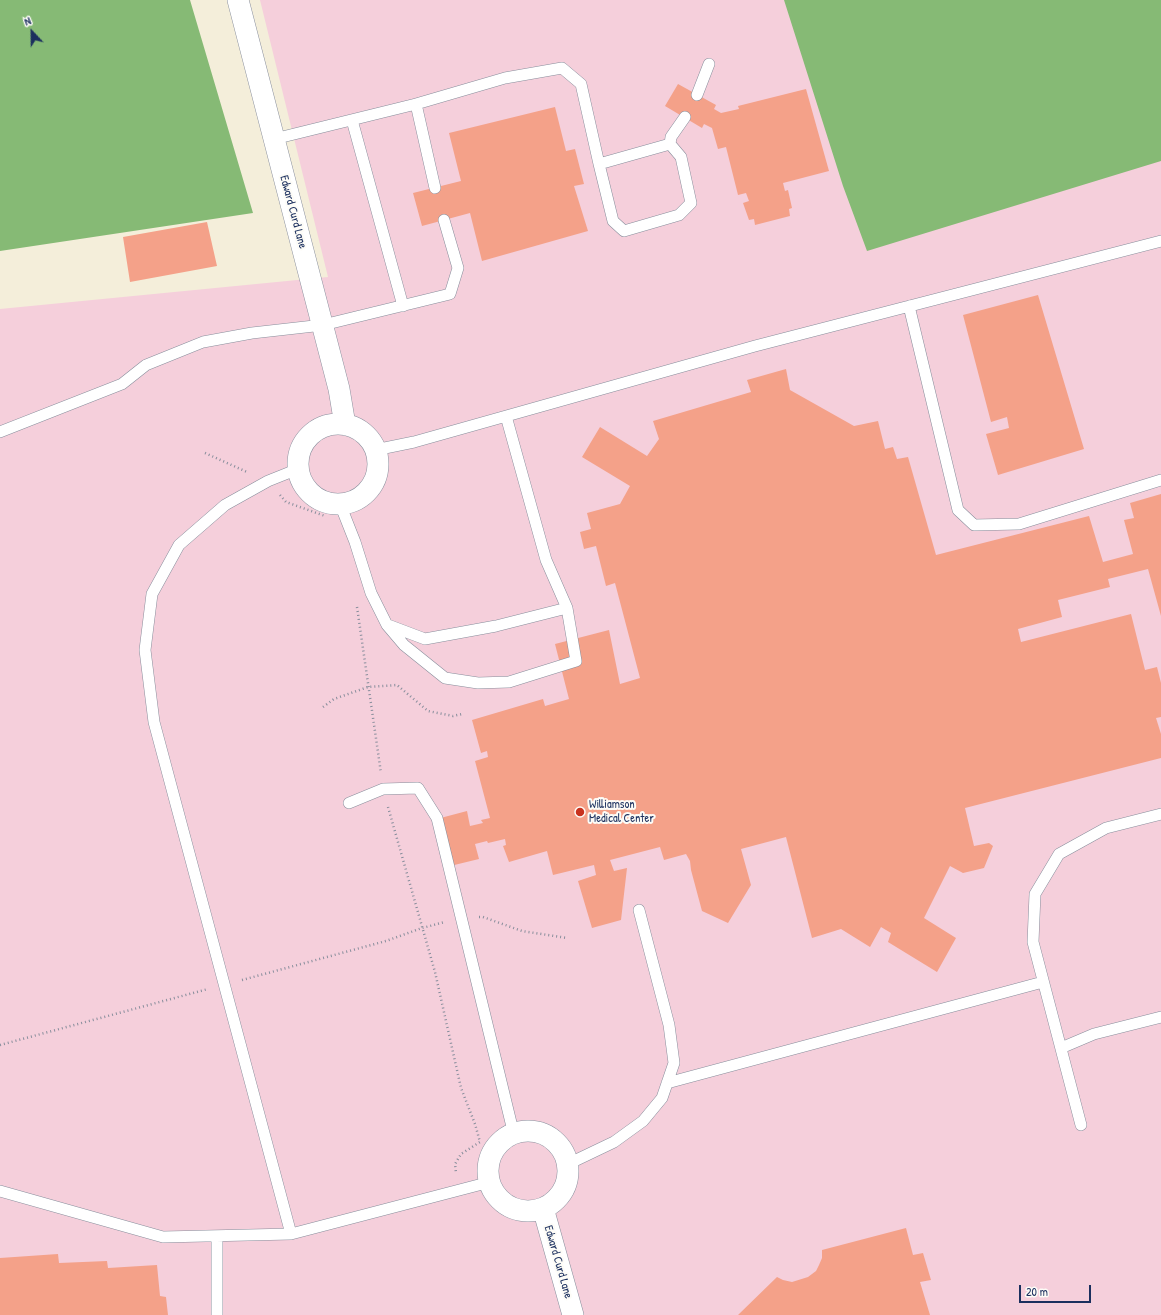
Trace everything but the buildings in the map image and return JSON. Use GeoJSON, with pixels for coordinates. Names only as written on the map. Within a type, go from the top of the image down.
{"type":"FeatureCollection","features":[{"type":"Feature","properties":{"kind":"street","name":"Edward Curd Lane"},"geometry":{"type":"LineString","coordinates":[[238,0],[339,389],[345,425]]}},
{"type":"Feature","properties":{"kind":"street"},"geometry":{"type":"LineString","coordinates":[[329,425],[345,425],[354,428],[363,434],[370,441],[375,450],[378,465],[375,480],[366,492],[354,501],[340,504],[325,502],[312,495],[302,484],[298,470],[299,454],[305,441],[316,431],[329,425]]}},
{"type":"Feature","properties":{"kind":"street"},"geometry":{"type":"LineString","coordinates":[[525,1132],[537,1132],[548,1137],[557,1144],[564,1153],[568,1164],[568,1178],[563,1191],[555,1201],[543,1208],[527,1212],[510,1207],[498,1197],[490,1182],[488,1171],[490,1160],[495,1149],[503,1140],[525,1132]]}},
{"type":"Feature","properties":{"kind":"street","name":"Edward Curd Lane"},"geometry":{"type":"LineString","coordinates":[[543,1208],[573,1315]]}},
{"type":"Feature","properties":{"kind":"lane"},"geometry":{"type":"LineString","coordinates":[[697,95],[709,64]]}},
{"type":"Feature","properties":{"kind":"lane"},"geometry":{"type":"LineString","coordinates":[[274,139],[416,104],[505,78],[562,68],[581,84],[613,221],[624,231],[679,215],[691,204],[681,157],[670,144],[671,137],[685,117]]}},
{"type":"Feature","properties":{"kind":"lane"},"geometry":{"type":"LineString","coordinates":[[416,104],[435,188]]}},
{"type":"Feature","properties":{"kind":"lane"},"geometry":{"type":"LineString","coordinates":[[352,120],[403,306]]}},
{"type":"Feature","properties":{"kind":"lane"},"geometry":{"type":"LineString","coordinates":[[599,164],[670,144]]}},
{"type":"Feature","properties":{"kind":"lane"},"geometry":{"type":"LineString","coordinates":[[0,432],[122,384],[146,365],[203,342],[252,333],[322,325],[450,294],[458,268],[444,220]]}},
{"type":"Feature","properties":{"kind":"lane"},"geometry":{"type":"LineString","coordinates":[[375,450],[414,442],[755,346],[1161,241]]}},
{"type":"Feature","properties":{"kind":"lane"},"geometry":{"type":"LineString","coordinates":[[909,306],[958,510],[974,524],[1020,524],[1161,480]]}},
{"type":"Feature","properties":{"kind":"lane"},"geometry":{"type":"LineString","coordinates":[[340,504],[355,542],[371,593],[387,625],[404,645],[445,678],[478,683],[509,682],[576,661],[567,608],[546,560],[506,416]]}},
{"type":"Feature","properties":{"kind":"lane"},"geometry":{"type":"LineString","coordinates":[[291,1234],[154,722],[145,650],[152,594],[179,545],[225,504],[268,482],[298,470]]}},
{"type":"Feature","properties":{"kind":"lane"},"geometry":{"type":"LineString","coordinates":[[387,625],[425,639],[496,626],[567,608]]}},
{"type":"Feature","properties":{"kind":"lane"},"geometry":{"type":"LineString","coordinates":[[349,803],[383,789],[418,788],[437,818],[460,918],[514,1135]]}},
{"type":"Feature","properties":{"kind":"lane"},"geometry":{"type":"LineString","coordinates":[[1081,1125],[1033,942],[1035,894],[1059,854],[1106,828],[1161,814]]}},
{"type":"Feature","properties":{"kind":"lane"},"geometry":{"type":"LineString","coordinates":[[568,1164],[614,1142],[643,1121],[662,1098],[674,1063],[670,1024],[639,910]]}},
{"type":"Feature","properties":{"kind":"lane"},"geometry":{"type":"LineString","coordinates":[[667,1083],[1043,982]]}},
{"type":"Feature","properties":{"kind":"lane"},"geometry":{"type":"LineString","coordinates":[[1061,1048],[1094,1034],[1161,1017]]}},
{"type":"Feature","properties":{"kind":"lane"},"geometry":{"type":"LineString","coordinates":[[0,1191],[163,1237],[291,1234],[490,1182]]}},
{"type":"Feature","properties":{"kind":"lane"},"geometry":{"type":"LineString","coordinates":[[217,1236],[217,1315]]}},
{"type":"Feature","properties":{"kind":"path"},"geometry":{"type":"LineString","coordinates":[[323,707],[334,698],[368,687],[396,684],[428,711],[453,716],[462,714]]}},
{"type":"Feature","properties":{"kind":"path"},"geometry":{"type":"LineString","coordinates":[[0,1045],[386,941],[422,928],[460,918],[483,917],[522,931],[567,938]]}},
{"type":"Feature","properties":{"kind":"shaded area","name":"Williamson Medical Center"},"geometry":{"type":"Polygon","coordinates":[[[260,0],[807,0],[1161,125],[1161,1315],[0,1315],[0,309],[328,277],[260,0]]]}},
{"type":"Feature","properties":{"kind":"green space"},"geometry":{"type":"Polygon","coordinates":[[[0,0],[190,0],[253,213],[0,251],[0,0]]]}},
{"type":"Feature","properties":{"kind":"green space"},"geometry":{"type":"Polygon","coordinates":[[[784,0],[1161,0],[1161,161],[867,251],[843,186],[784,0]]]}},
{"type":"Feature","properties":{"kind":"place","name":"Williamson Medical Center"},"geometry":{"type":"Point","coordinates":[580,812]}}]}
